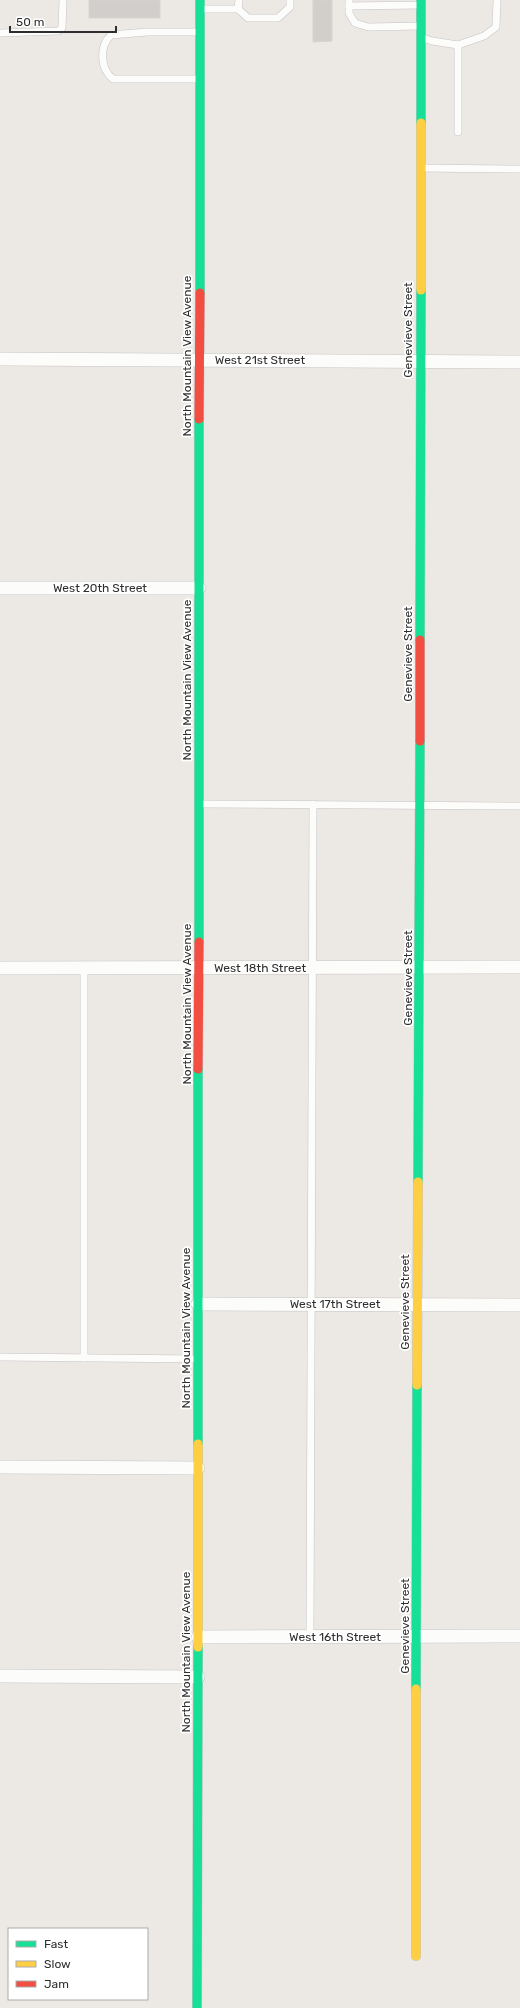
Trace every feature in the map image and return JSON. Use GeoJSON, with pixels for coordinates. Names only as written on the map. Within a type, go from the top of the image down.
{"type":"FeatureCollection","features":[{"type":"Feature","properties":{"kind":"street","name":"Genevieve Street"},"geometry":{"type":"LineString","coordinates":[[416,1956],[417,1305],[420,967],[421,2]]}},
{"type":"Feature","properties":{"kind":"street","name":"North Mountain View Avenue"},"geometry":{"type":"LineString","coordinates":[[197,2008],[200,4]]}},
{"type":"Feature","properties":{"kind":"street","name":"West 21st Street"},"geometry":{"type":"LineString","coordinates":[[0,359],[520,362]]}},
{"type":"Feature","properties":{"kind":"street","name":"West 20th Street"},"geometry":{"type":"LineString","coordinates":[[0,588],[199,588]]}},
{"type":"Feature","properties":{"kind":"street","name":"West 18th Street"},"geometry":{"type":"LineString","coordinates":[[0,968],[520,967]]}},
{"type":"Feature","properties":{"kind":"street","name":"West 17th Street"},"geometry":{"type":"LineString","coordinates":[[198,1304],[520,1305]]}},
{"type":"Feature","properties":{"kind":"street"},"geometry":{"type":"LineString","coordinates":[[0,1467],[198,1468]]}},
{"type":"Feature","properties":{"kind":"street","name":"West 16th Street"},"geometry":{"type":"LineString","coordinates":[[198,1637],[310,1638],[520,1636]]}},
{"type":"Feature","properties":{"kind":"street"},"geometry":{"type":"LineString","coordinates":[[0,1676],[198,1677]]}},
{"type":"Feature","properties":{"kind":"lane"},"geometry":{"type":"LineString","coordinates":[[0,33],[58,31],[62,28],[63,22],[63,0]]}},
{"type":"Feature","properties":{"kind":"lane"},"geometry":{"type":"LineString","coordinates":[[238,9],[239,0]]}},
{"type":"Feature","properties":{"kind":"lane"},"geometry":{"type":"LineString","coordinates":[[200,4],[238,9],[248,18],[278,18],[290,7],[290,0]]}},
{"type":"Feature","properties":{"kind":"lane"},"geometry":{"type":"LineString","coordinates":[[421,37],[432,41],[458,45],[484,36],[496,27],[497,0]]}},
{"type":"Feature","properties":{"kind":"lane"},"geometry":{"type":"LineString","coordinates":[[421,2],[348,3],[348,13],[355,23],[361,25],[368,27],[421,26]]}},
{"type":"Feature","properties":{"kind":"lane"},"geometry":{"type":"LineString","coordinates":[[200,32],[147,32],[111,35],[105,42],[103,52],[104,67],[107,74],[114,78],[200,80]]}},
{"type":"Feature","properties":{"kind":"lane"},"geometry":{"type":"LineString","coordinates":[[458,45],[458,132]]}},
{"type":"Feature","properties":{"kind":"lane"},"geometry":{"type":"LineString","coordinates":[[420,168],[520,169]]}},
{"type":"Feature","properties":{"kind":"lane"},"geometry":{"type":"LineString","coordinates":[[199,804],[520,806]]}},
{"type":"Feature","properties":{"kind":"lane"},"geometry":{"type":"LineString","coordinates":[[310,1638],[314,968],[313,804]]}},
{"type":"Feature","properties":{"kind":"lane"},"geometry":{"type":"LineString","coordinates":[[84,968],[84,1358]]}},
{"type":"Feature","properties":{"kind":"lane"},"geometry":{"type":"LineString","coordinates":[[0,1357],[198,1359]]}},
{"type":"Feature","properties":{"kind":"building"},"geometry":{"type":"Polygon","coordinates":[[[89,0],[160,0],[160,18],[89,18],[89,0]]]}},
{"type":"Feature","properties":{"kind":"building"},"geometry":{"type":"Polygon","coordinates":[[[313,0],[332,0],[332,41],[313,42],[313,0]]]}},
{"type":"Feature","properties":{"kind":"traffic: fast"},"geometry":{"type":"LineString","coordinates":[[200,0],[200,293]]}},
{"type":"Feature","properties":{"kind":"traffic: fast"},"geometry":{"type":"LineString","coordinates":[[421,0],[421,123]]}},
{"type":"Feature","properties":{"kind":"traffic: fast"},"geometry":{"type":"LineString","coordinates":[[420,640],[421,290]]}},
{"type":"Feature","properties":{"kind":"traffic: fast"},"geometry":{"type":"LineString","coordinates":[[199,419],[199,942]]}},
{"type":"Feature","properties":{"kind":"traffic: fast"},"geometry":{"type":"LineString","coordinates":[[418,1182],[420,741]]}},
{"type":"Feature","properties":{"kind":"traffic: fast"},"geometry":{"type":"LineString","coordinates":[[198,1069],[198,1444]]}},
{"type":"Feature","properties":{"kind":"traffic: fast"},"geometry":{"type":"LineString","coordinates":[[416,1689],[417,1385]]}},
{"type":"Feature","properties":{"kind":"traffic: fast"},"geometry":{"type":"LineString","coordinates":[[197,2008],[198,1647]]}},
{"type":"Feature","properties":{"kind":"traffic: slow"},"geometry":{"type":"LineString","coordinates":[[421,123],[421,290]]}},
{"type":"Feature","properties":{"kind":"traffic: slow"},"geometry":{"type":"LineString","coordinates":[[417,1385],[418,1182]]}},
{"type":"Feature","properties":{"kind":"traffic: slow"},"geometry":{"type":"LineString","coordinates":[[198,1444],[198,1647]]}},
{"type":"Feature","properties":{"kind":"traffic: slow"},"geometry":{"type":"LineString","coordinates":[[416,1689],[416,1956]]}},
{"type":"Feature","properties":{"kind":"traffic: jam"},"geometry":{"type":"LineString","coordinates":[[199,419],[200,293]]}},
{"type":"Feature","properties":{"kind":"traffic: jam"},"geometry":{"type":"LineString","coordinates":[[420,640],[420,741]]}},
{"type":"Feature","properties":{"kind":"traffic: jam"},"geometry":{"type":"LineString","coordinates":[[198,1069],[199,942]]}}]}
